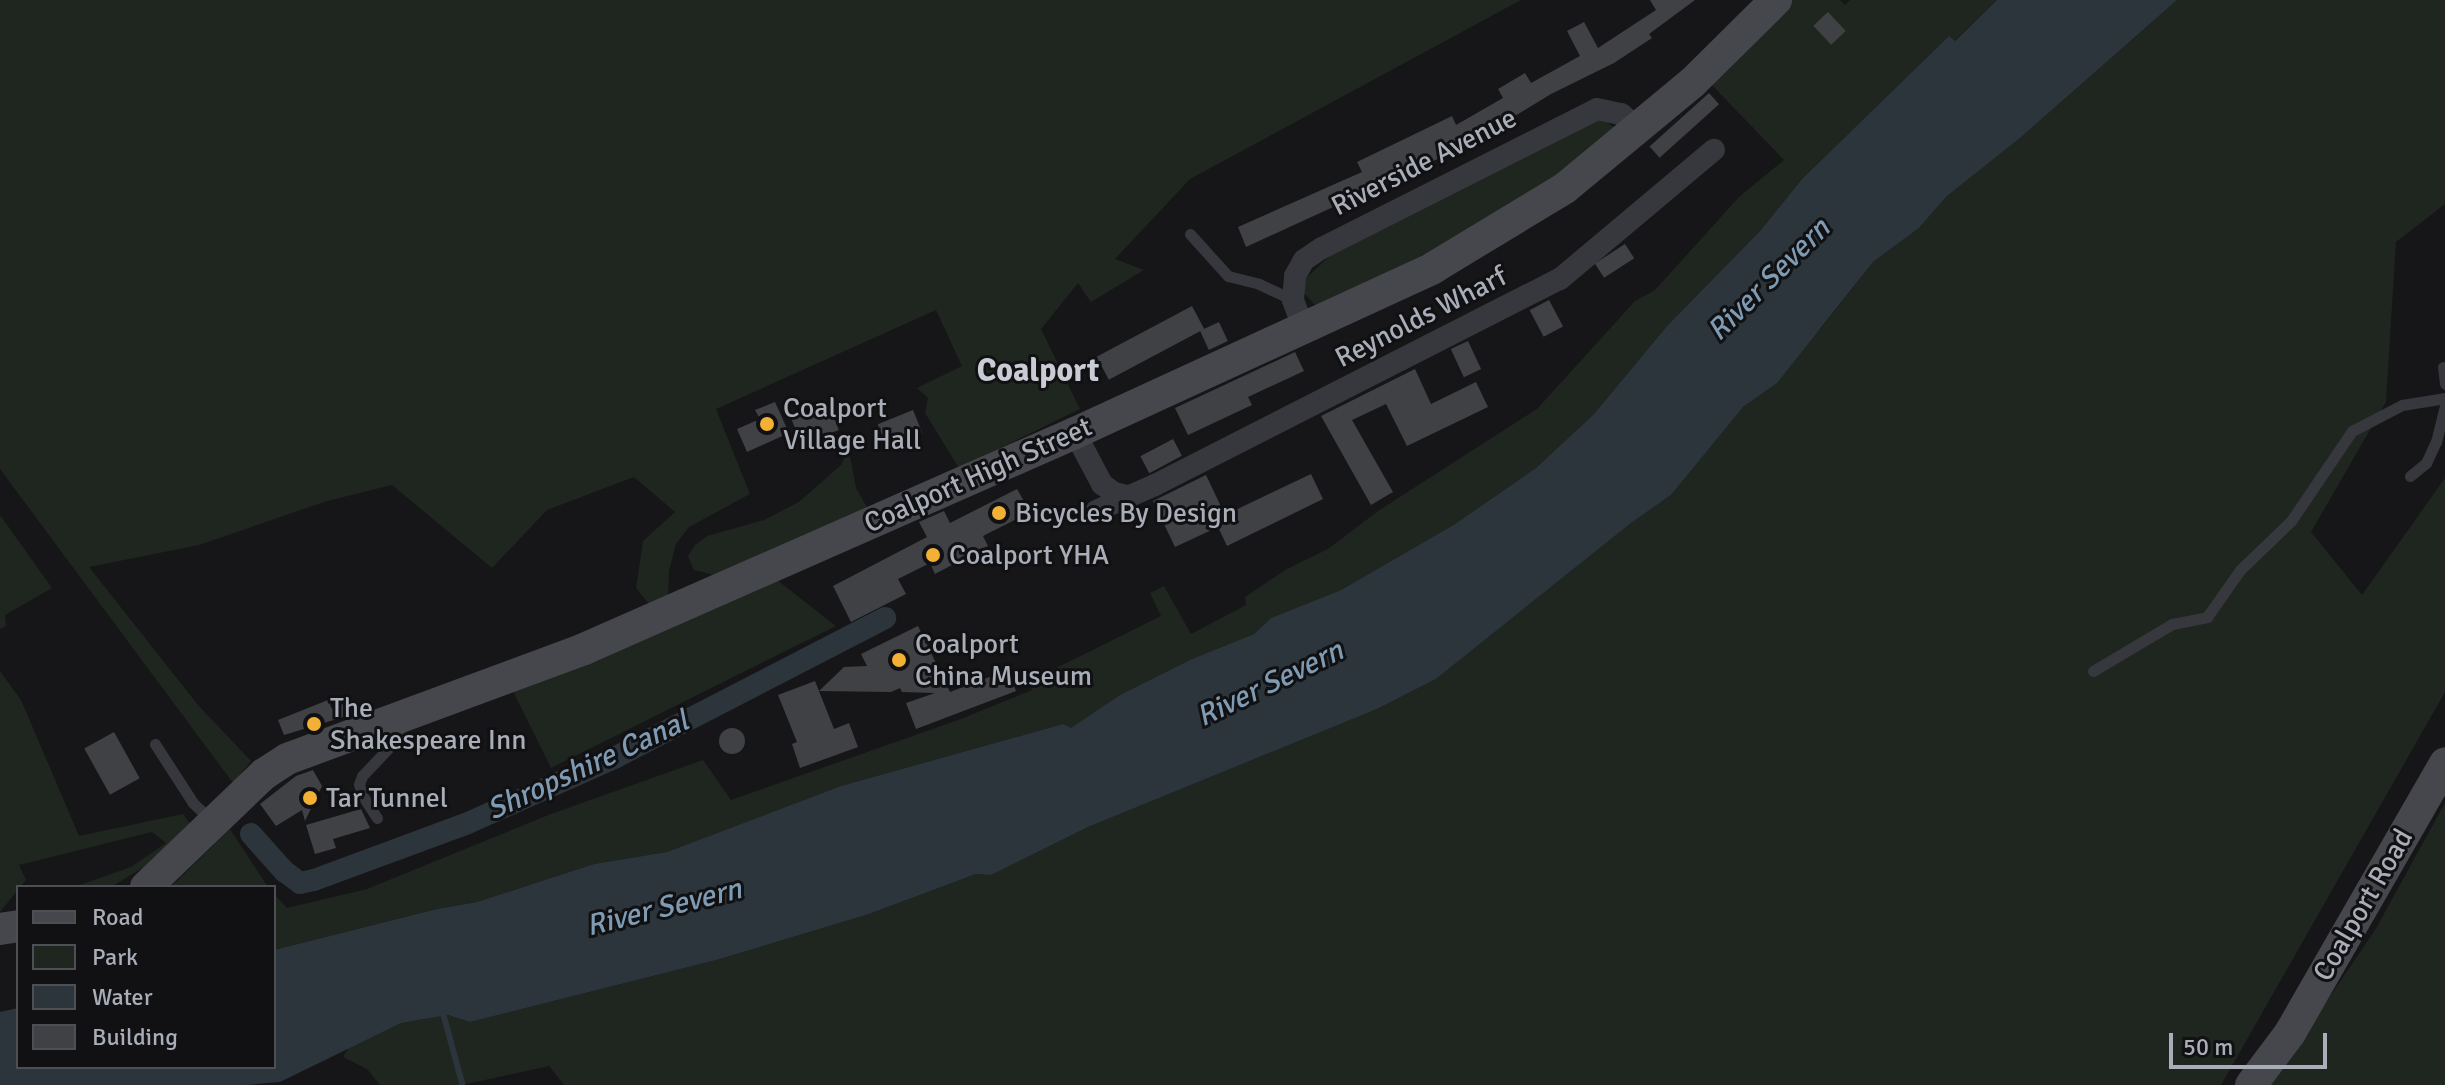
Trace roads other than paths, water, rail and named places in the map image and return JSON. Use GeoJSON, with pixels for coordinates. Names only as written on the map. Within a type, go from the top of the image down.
{"type":"FeatureCollection","features":[{"type":"Feature","properties":{"kind":"street","name":"Coalport High Street"},"geometry":{"type":"LineString","coordinates":[[148,885],[264,774],[287,759],[584,649],[1075,433],[1205,370],[1298,315],[1433,268],[1552,196],[1693,82],[1776,0]]}},
{"type":"Feature","properties":{"kind":"street","name":"Riverside Avenue"},"geometry":{"type":"LineString","coordinates":[[1298,315],[1295,276],[1304,260],[1434,190],[1597,109],[1621,114],[1638,128]]}},
{"type":"Feature","properties":{"kind":"street","name":"Reynolds Wharf"},"geometry":{"type":"LineString","coordinates":[[1096,511],[1560,279],[1714,150]]}},
{"type":"Feature","properties":{"kind":"street"},"geometry":{"type":"LineString","coordinates":[[1075,433],[1102,484],[1114,493],[1128,496]]}},
{"type":"Feature","properties":{"kind":"street","name":"Coalport Road"},"geometry":{"type":"LineString","coordinates":[[2251,1085],[2290,1033],[2445,763]]}},
{"type":"Feature","properties":{"kind":"lane"},"geometry":{"type":"LineString","coordinates":[[1190,234],[1228,276],[1259,284],[1298,315]]}},
{"type":"Feature","properties":{"kind":"lane"},"geometry":{"type":"LineString","coordinates":[[2443,367],[2445,384]]}},
{"type":"Feature","properties":{"kind":"lane"},"geometry":{"type":"LineString","coordinates":[[2093,671],[2172,624],[2207,617],[2240,570],[2291,521],[2352,431],[2402,405],[2445,398]]}},
{"type":"Feature","properties":{"kind":"lane"},"geometry":{"type":"LineString","coordinates":[[2410,476],[2426,463],[2436,442],[2445,405]]}},
{"type":"Feature","properties":{"kind":"lane"},"geometry":{"type":"LineString","coordinates":[[377,818],[362,795],[359,784],[362,776],[399,737],[402,718]]}},
{"type":"Feature","properties":{"kind":"lane"},"geometry":{"type":"LineString","coordinates":[[155,744],[193,803],[213,822]]}},
{"type":"Feature","properties":{"kind":"water","name":"River Severn"},"geometry":{"type":"Polygon","coordinates":[[[1997,0],[2177,0],[2020,138],[1947,196],[1919,228],[1873,262],[1777,383],[1744,406],[1671,495],[1631,523],[1436,679],[1377,709],[1088,827],[991,875],[976,874],[869,914],[720,959],[470,1022],[448,1015],[401,1023],[280,1082],[247,1085],[0,1085],[0,1012],[16,1008],[16,1069],[276,1069],[276,949],[477,902],[594,864],[667,852],[841,786],[1063,724],[1071,728],[1120,695],[1192,659],[1254,634],[1271,618],[1341,590],[1455,524],[1536,468],[1594,414],[1667,326],[1760,231],[1802,179],[1949,36],[1955,41],[1997,0]]]}},
{"type":"Feature","properties":{"kind":"waterway","name":"Shropshire Canal"},"geometry":{"type":"LineString","coordinates":[[251,834],[284,871],[300,883],[314,880],[468,823],[616,757],[885,618]]}},
{"type":"Feature","properties":{"kind":"waterway"},"geometry":{"type":"LineString","coordinates":[[443,1013],[462,1083]]}},
{"type":"Feature","properties":{"kind":"place","name":"Coalport Village Hall"},"geometry":{"type":"Point","coordinates":[767,424]}},
{"type":"Feature","properties":{"kind":"place","name":"Bicycles By Design"},"geometry":{"type":"Point","coordinates":[999,513]}},
{"type":"Feature","properties":{"kind":"place","name":"Coalport YHA"},"geometry":{"type":"Point","coordinates":[933,555]}},
{"type":"Feature","properties":{"kind":"place","name":"Coalport China Museum"},"geometry":{"type":"Point","coordinates":[899,660]}},
{"type":"Feature","properties":{"kind":"place","name":"The Shakespeare Inn"},"geometry":{"type":"Point","coordinates":[314,724]}},
{"type":"Feature","properties":{"kind":"place","name":"Tar Tunnel"},"geometry":{"type":"Point","coordinates":[310,798]}},
{"type":"Feature","properties":{"kind":"district","name":"Coalport"},"geometry":{"type":"Point","coordinates":[1038,371]}}]}
